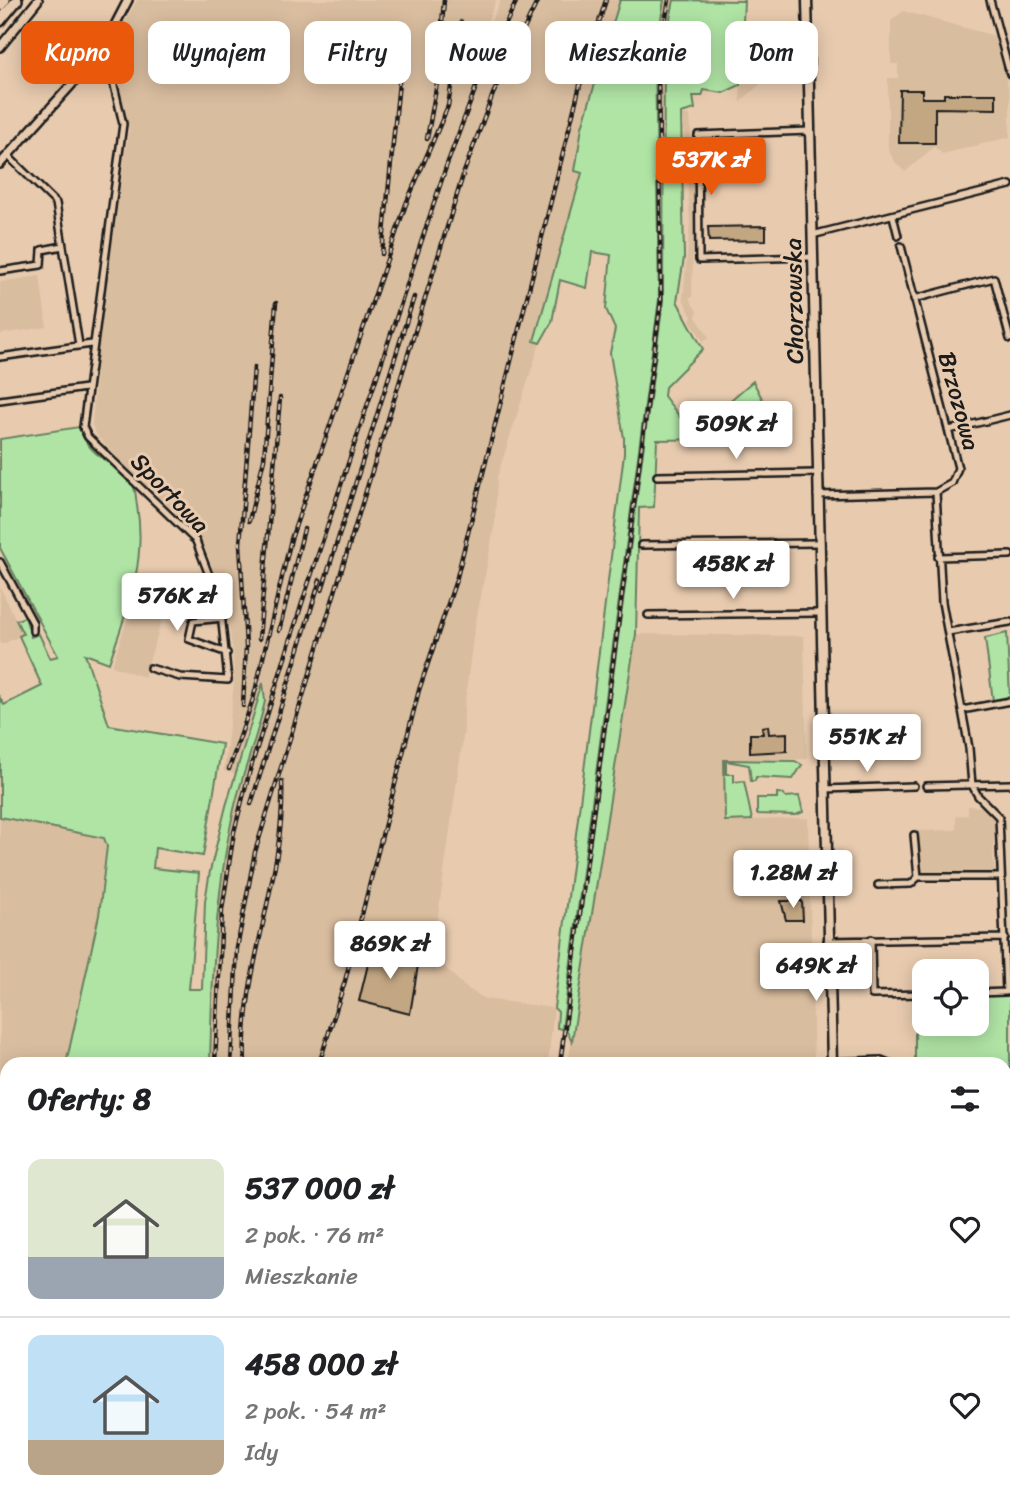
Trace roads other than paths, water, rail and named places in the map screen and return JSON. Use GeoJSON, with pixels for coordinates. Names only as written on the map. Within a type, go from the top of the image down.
{"type":"FeatureCollection","features":[{"type":"Feature","properties":{"kind":"main road"},"geometry":{"type":"LineString","coordinates":[[0,6],[5,0]]}},
{"type":"Feature","properties":{"kind":"main road"},"geometry":{"type":"LineString","coordinates":[[0,21],[17,0]]}},
{"type":"Feature","properties":{"kind":"main road","name":"Chorzowska"},"geometry":{"type":"LineString","coordinates":[[807,0],[817,543],[832,1057]]}},
{"type":"Feature","properties":{"kind":"street"},"geometry":{"type":"LineString","coordinates":[[0,47],[38,0]]}},
{"type":"Feature","properties":{"kind":"street"},"geometry":{"type":"LineString","coordinates":[[117,21],[128,0]]}},
{"type":"Feature","properties":{"kind":"street"},"geometry":{"type":"LineString","coordinates":[[990,0],[1010,74]]}},
{"type":"Feature","properties":{"kind":"street"},"geometry":{"type":"LineString","coordinates":[[0,164],[72,84]]}},
{"type":"Feature","properties":{"kind":"street","name":"Sportowa"},"geometry":{"type":"LineString","coordinates":[[114,84],[123,124],[121,152],[92,344],[83,427],[88,437],[196,541],[212,578],[223,618],[228,680],[180,677],[150,668]]}},
{"type":"Feature","properties":{"kind":"street"},"geometry":{"type":"LineString","coordinates":[[810,131],[698,135],[699,260],[812,257]]}},
{"type":"Feature","properties":{"kind":"street"},"geometry":{"type":"LineString","coordinates":[[8,156],[54,199],[79,345]]}},
{"type":"Feature","properties":{"kind":"street"},"geometry":{"type":"LineString","coordinates":[[812,235],[1010,185]]}},
{"type":"Feature","properties":{"kind":"street"},"geometry":{"type":"LineString","coordinates":[[893,216],[898,236]]}},
{"type":"Feature","properties":{"kind":"street"},"geometry":{"type":"LineString","coordinates":[[0,271],[41,265],[42,250],[63,246]]}},
{"type":"Feature","properties":{"kind":"street","name":"Brzozowa"},"geometry":{"type":"LineString","coordinates":[[901,246],[949,430],[957,474],[948,487],[936,492]]}},
{"type":"Feature","properties":{"kind":"street"},"geometry":{"type":"LineString","coordinates":[[914,299],[994,278],[1010,339]]}},
{"type":"Feature","properties":{"kind":"street"},"geometry":{"type":"LineString","coordinates":[[0,357],[92,344]]}},
{"type":"Feature","properties":{"kind":"street"},"geometry":{"type":"LineString","coordinates":[[0,400],[86,388]]}},
{"type":"Feature","properties":{"kind":"street"},"geometry":{"type":"LineString","coordinates":[[949,430],[1010,415]]}},
{"type":"Feature","properties":{"kind":"street"},"geometry":{"type":"LineString","coordinates":[[657,476],[816,472]]}},
{"type":"Feature","properties":{"kind":"street"},"geometry":{"type":"LineString","coordinates":[[816,495],[936,492],[938,557],[947,632],[962,710],[972,785],[978,796],[999,817],[1006,992],[989,993]]}},
{"type":"Feature","properties":{"kind":"street"},"geometry":{"type":"LineString","coordinates":[[641,545],[817,543]]}},
{"type":"Feature","properties":{"kind":"street"},"geometry":{"type":"LineString","coordinates":[[938,557],[1010,555]]}},
{"type":"Feature","properties":{"kind":"street"},"geometry":{"type":"LineString","coordinates":[[0,562],[33,623],[33,631]]}},
{"type":"Feature","properties":{"kind":"street"},"geometry":{"type":"LineString","coordinates":[[648,615],[819,613]]}},
{"type":"Feature","properties":{"kind":"street"},"geometry":{"type":"LineString","coordinates":[[223,618],[194,621],[189,639],[227,653]]}},
{"type":"Feature","properties":{"kind":"street"},"geometry":{"type":"LineString","coordinates":[[947,632],[1010,622]]}},
{"type":"Feature","properties":{"kind":"street"},"geometry":{"type":"LineString","coordinates":[[962,710],[1010,701]]}},
{"type":"Feature","properties":{"kind":"street"},"geometry":{"type":"LineString","coordinates":[[926,786],[1010,784]]}},
{"type":"Feature","properties":{"kind":"street"},"geometry":{"type":"LineString","coordinates":[[824,789],[914,786]]}},
{"type":"Feature","properties":{"kind":"street"},"geometry":{"type":"LineString","coordinates":[[914,835],[918,877]]}},
{"type":"Feature","properties":{"kind":"street"},"geometry":{"type":"LineString","coordinates":[[878,885],[911,884],[918,877],[1000,877]]}},
{"type":"Feature","properties":{"kind":"street"},"geometry":{"type":"LineString","coordinates":[[827,941],[1005,938]]}},
{"type":"Feature","properties":{"kind":"street"},"geometry":{"type":"LineString","coordinates":[[871,939],[872,995],[912,994]]}},
{"type":"Feature","properties":{"kind":"railway"},"geometry":{"type":"LineString","coordinates":[[427,139],[437,83],[444,0]]}},
{"type":"Feature","properties":{"kind":"railway"},"geometry":{"type":"LineString","coordinates":[[215,1057],[222,910],[234,832],[250,770],[302,603],[446,167],[476,87],[517,0]]}},
{"type":"Feature","properties":{"kind":"railway"},"geometry":{"type":"LineString","coordinates":[[231,1057],[237,948],[255,852],[464,172],[493,94],[538,0]]}},
{"type":"Feature","properties":{"kind":"railway"},"geometry":{"type":"LineString","coordinates":[[321,1057],[345,981],[419,690],[457,577],[584,69],[606,0]]}},
{"type":"Feature","properties":{"kind":"railway"},"geometry":{"type":"LineString","coordinates":[[561,1057],[661,300],[658,63],[669,0]]}},
{"type":"Feature","properties":{"kind":"railway"},"geometry":{"type":"LineString","coordinates":[[382,254],[399,84]]}},
{"type":"Feature","properties":{"kind":"railway"},"geometry":{"type":"LineString","coordinates":[[229,769],[254,696],[291,539],[406,204],[448,106],[451,84]]}},
{"type":"Feature","properties":{"kind":"railway"},"geometry":{"type":"LineString","coordinates":[[322,590],[414,297]]}},
{"type":"Feature","properties":{"kind":"railway"},"geometry":{"type":"LineString","coordinates":[[249,521],[264,459],[276,303]]}},
{"type":"Feature","properties":{"kind":"railway"},"geometry":{"type":"LineString","coordinates":[[243,706],[246,646],[240,544],[254,367]]}},
{"type":"Feature","properties":{"kind":"railway"},"geometry":{"type":"LineString","coordinates":[[259,639],[280,398]]}},
{"type":"Feature","properties":{"kind":"railway"},"geometry":{"type":"LineString","coordinates":[[279,631],[304,529]]}},
{"type":"Feature","properties":{"kind":"railway"},"geometry":{"type":"LineString","coordinates":[[251,804],[320,580]]}},
{"type":"Feature","properties":{"kind":"railway"},"geometry":{"type":"LineString","coordinates":[[245,1057],[249,993],[277,852],[282,781]]}}]}
